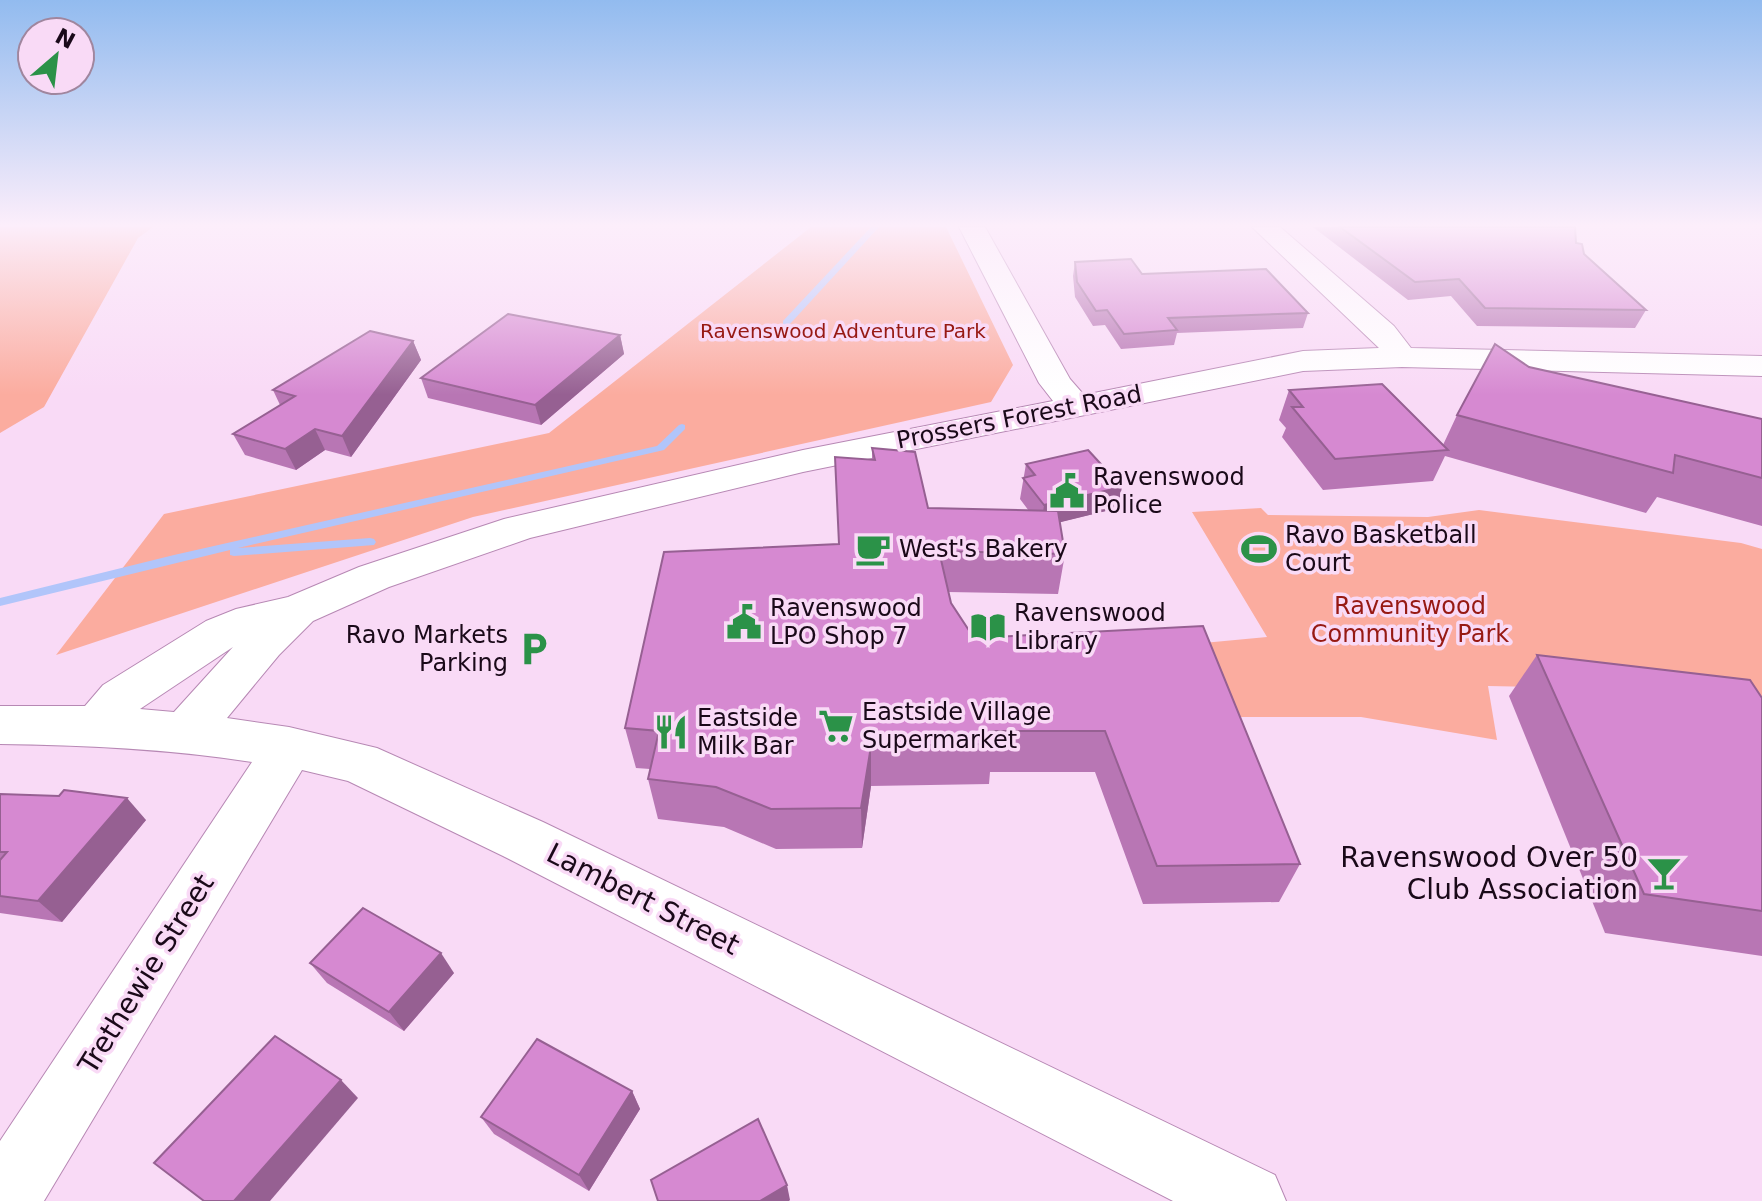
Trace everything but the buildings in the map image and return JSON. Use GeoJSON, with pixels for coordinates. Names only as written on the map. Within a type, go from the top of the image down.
{"type":"FeatureCollection","features":[{"type":"Feature","properties":{"kind":"street"},"geometry":{"type":"LineString","coordinates":[[1002,283],[1056,383],[1075,406]]}},
{"type":"Feature","properties":{"kind":"street"},"geometry":{"type":"LineString","coordinates":[[1327,283],[1383,333],[1402,357]]}},
{"type":"Feature","properties":{"kind":"street","name":"Prossers Forest Road"},"geometry":{"type":"LineString","coordinates":[[98,726],[120,698],[222,632],[252,620],[298,610],[388,572],[573,513],[803,461],[1303,361],[1402,357],[1762,366]]}},
{"type":"Feature","properties":{"kind":"street","name":"Prossers Forest Road"},"geometry":{"type":"LineString","coordinates":[[186,732],[254,652],[298,610]]}},
{"type":"Feature","properties":{"kind":"street","name":"Lambert Street"},"geometry":{"type":"LineString","coordinates":[[0,725],[98,726],[186,732],[289,747],[359,763],[1249,1201]]}},
{"type":"Feature","properties":{"kind":"street","name":"Trethewie Street"},"geometry":{"type":"LineString","coordinates":[[3,1201],[289,747]]}},
{"type":"Feature","properties":{"kind":"green space"},"geometry":{"type":"Polygon","coordinates":[[[0,283],[113,283],[44,407],[0,433],[0,283]]]}},
{"type":"Feature","properties":{"kind":"green space","name":"Ravenswood Adventure Park"},"geometry":{"type":"Polygon","coordinates":[[[740,283],[973,283],[1013,365],[991,402],[473,517],[56,655],[164,514],[549,433],[740,283]]]}},
{"type":"Feature","properties":{"kind":"green space","name":"Ravenswood Community Park"},"geometry":{"type":"Polygon","coordinates":[[[1261,508],[1268,515],[1428,517],[1479,510],[1741,543],[1762,549],[1762,713],[1707,691],[1488,686],[1497,740],[1361,717],[1219,717],[1182,645],[1267,637],[1192,512],[1261,508]]]}},
{"type":"Feature","properties":{"kind":"waterway"},"geometry":{"type":"LineString","coordinates":[[786,323],[823,283]]}},
{"type":"Feature","properties":{"kind":"waterway"},"geometry":{"type":"LineString","coordinates":[[174,559],[660,448],[682,427]]}},
{"type":"Feature","properties":{"kind":"waterway"},"geometry":{"type":"LineString","coordinates":[[234,552],[370,542]]}},
{"type":"Feature","properties":{"kind":"waterway"},"geometry":{"type":"LineString","coordinates":[[0,602],[180,558]]}},
{"type":"Feature","properties":{"kind":"place","name":"Ravenswood Police"},"geometry":{"type":"Point","coordinates":[1067,491]}},
{"type":"Feature","properties":{"kind":"place","name":"West's Bakery"},"geometry":{"type":"Point","coordinates":[873,549]}},
{"type":"Feature","properties":{"kind":"place","name":"Ravo Basketball Court"},"geometry":{"type":"Point","coordinates":[1259,549]}},
{"type":"Feature","properties":{"kind":"place","name":"Ravenswood LPO Shop 7"},"geometry":{"type":"Point","coordinates":[744,622]}},
{"type":"Feature","properties":{"kind":"place","name":"Ravenswood Library"},"geometry":{"type":"Point","coordinates":[988,627]}},
{"type":"Feature","properties":{"kind":"place","name":"Ravo Markets Parking"},"geometry":{"type":"Point","coordinates":[534,649]}},
{"type":"Feature","properties":{"kind":"place","name":"Eastside Village Supermarket"},"geometry":{"type":"Point","coordinates":[836,726]}},
{"type":"Feature","properties":{"kind":"place","name":"Eastside Milk Bar"},"geometry":{"type":"Point","coordinates":[671,732]}},
{"type":"Feature","properties":{"kind":"place","name":"Ravenswood Over 50 Club Association"},"geometry":{"type":"Point","coordinates":[1664,873]}}]}
